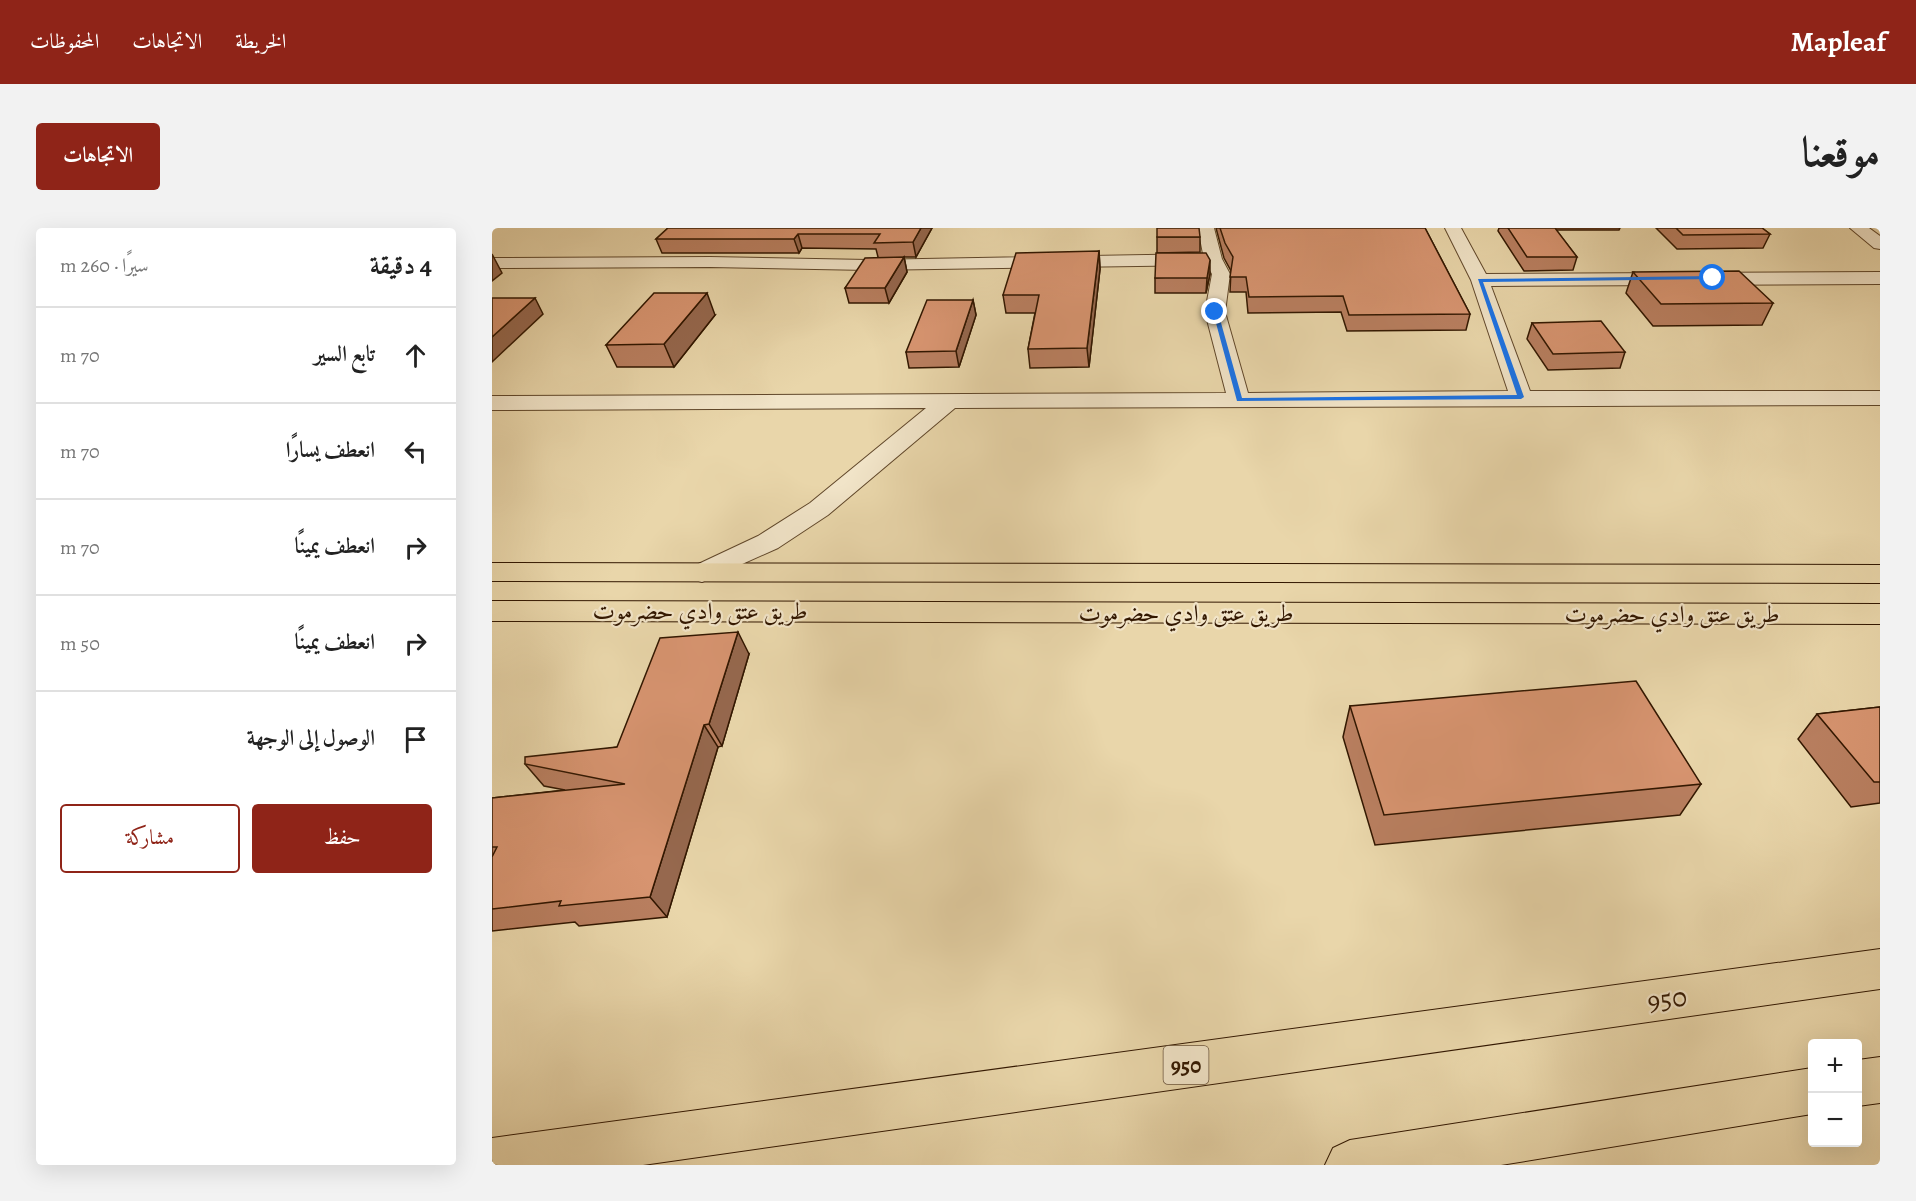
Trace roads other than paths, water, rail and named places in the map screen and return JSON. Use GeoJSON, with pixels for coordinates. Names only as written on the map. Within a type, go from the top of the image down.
{"type":"FeatureCollection","features":[{"type":"Feature","properties":{"kind":"main road","name":"طريق عتق وادي حضرموت"},"geometry":{"type":"LineString","coordinates":[[492,572],[1880,574]]}},
{"type":"Feature","properties":{"kind":"main road","name":"طريق عتق وادي حضرموت"},"geometry":{"type":"LineString","coordinates":[[492,611],[1880,614]]}},
{"type":"Feature","properties":{"kind":"main road","name":"950"},"geometry":{"type":"LineString","coordinates":[[492,1162],[1880,969]]}},
{"type":"Feature","properties":{"kind":"main road"},"geometry":{"type":"LineString","coordinates":[[1862,1082],[1880,1080]]}},
{"type":"Feature","properties":{"kind":"main road"},"geometry":{"type":"LineString","coordinates":[[1350,1165],[1808,1091]]}},
{"type":"Feature","properties":{"kind":"street"},"geometry":{"type":"LineString","coordinates":[[1206,228],[1213,259],[1221,274],[1215,312],[1239,400]]}},
{"type":"Feature","properties":{"kind":"street"},"geometry":{"type":"LineString","coordinates":[[1453,228],[1480,280],[1521,397]]}},
{"type":"Feature","properties":{"kind":"street"},"geometry":{"type":"LineString","coordinates":[[1858,228],[1880,244]]}},
{"type":"Feature","properties":{"kind":"street"},"geometry":{"type":"LineString","coordinates":[[568,262],[634,244]]}},
{"type":"Feature","properties":{"kind":"street"},"geometry":{"type":"LineString","coordinates":[[492,264],[568,262],[868,265],[1213,259]]}},
{"type":"Feature","properties":{"kind":"street"},"geometry":{"type":"LineString","coordinates":[[1480,280],[1880,278]]}},
{"type":"Feature","properties":{"kind":"street"},"geometry":{"type":"LineString","coordinates":[[492,403],[1521,397],[1880,398]]}},
{"type":"Feature","properties":{"kind":"street"},"geometry":{"type":"LineString","coordinates":[[702,573],[768,542],[819,509],[948,402]]}}]}
